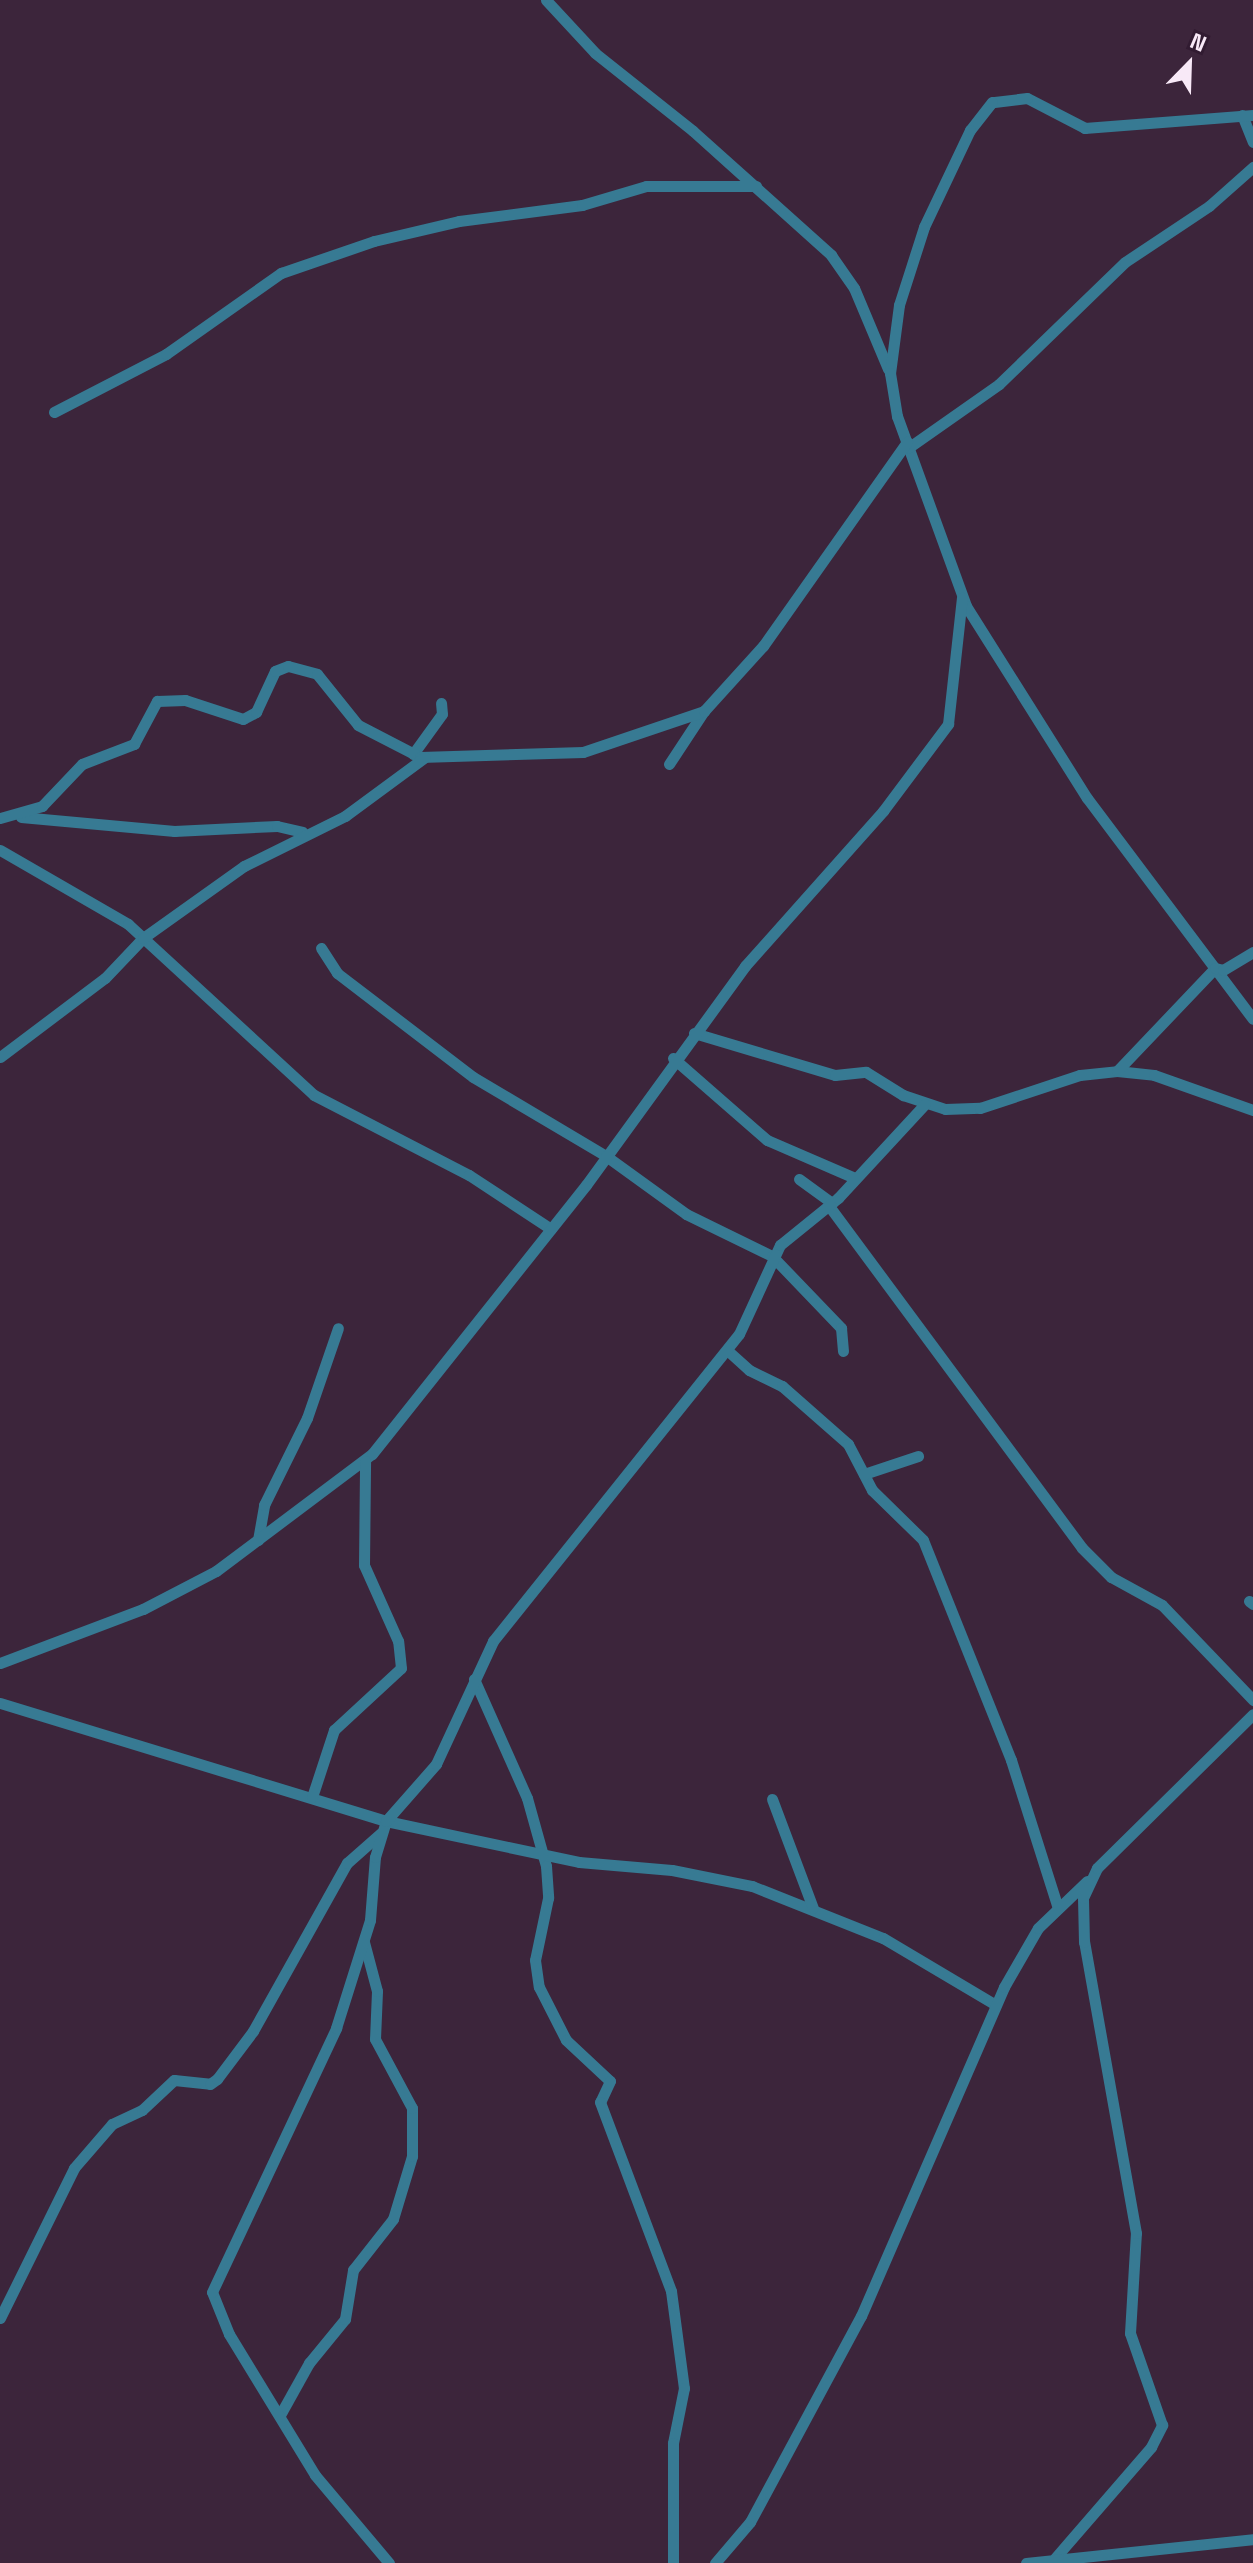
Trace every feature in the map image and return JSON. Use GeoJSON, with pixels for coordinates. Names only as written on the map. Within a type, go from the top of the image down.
{"type":"FeatureCollection","features":[{"type":"Feature","properties":{"kind":"street"},"geometry":{"type":"LineString","coordinates":[[546,0],[595,53],[756,186],[841,267],[890,373],[907,445],[962,598],[1087,798],[1253,1019]]}},
{"type":"Feature","properties":{"kind":"street"},"geometry":{"type":"LineString","coordinates":[[890,373],[899,305],[924,227],[970,130],[992,102],[1027,98],[1085,128],[1247,115],[1253,142]]}},
{"type":"Feature","properties":{"kind":"street"},"geometry":{"type":"LineString","coordinates":[[669,764],[704,711],[763,646],[907,445],[999,384],[1125,262],[1209,206],[1253,167]]}},
{"type":"Feature","properties":{"kind":"street"},"geometry":{"type":"LineString","coordinates":[[54,412],[166,354],[281,273],[374,241],[459,221],[582,205],[646,186],[756,186]]}},
{"type":"Feature","properties":{"kind":"street"},"geometry":{"type":"LineString","coordinates":[[0,1663],[143,1609],[258,1540],[365,1461],[551,1229],[673,1058],[745,966],[883,811],[948,724],[962,598]]}},
{"type":"Feature","properties":{"kind":"street"},"geometry":{"type":"LineString","coordinates":[[15,816],[48,802],[90,759],[134,744],[157,701],[185,700],[243,719],[256,712],[275,671],[288,666],[317,674],[358,725],[419,756],[583,752],[704,711]]}},
{"type":"Feature","properties":{"kind":"street"},"geometry":{"type":"LineString","coordinates":[[0,1057],[105,978],[143,938],[302,832],[345,816],[419,756],[442,714],[441,703]]}},
{"type":"Feature","properties":{"kind":"street"},"geometry":{"type":"LineString","coordinates":[[0,818],[15,816],[174,831],[286,826],[302,832]]}},
{"type":"Feature","properties":{"kind":"street"},"geometry":{"type":"LineString","coordinates":[[0,850],[72,887],[143,938],[215,999],[296,1082],[469,1175],[551,1229]]}},
{"type":"Feature","properties":{"kind":"street"},"geometry":{"type":"LineString","coordinates":[[321,948],[337,973],[473,1077],[606,1156],[686,1214],[772,1256],[841,1328],[843,1351]]}},
{"type":"Feature","properties":{"kind":"street"},"geometry":{"type":"LineString","coordinates":[[1215,968],[1223,970],[1253,952]]}},
{"type":"Feature","properties":{"kind":"street"},"geometry":{"type":"LineString","coordinates":[[1117,1071],[1215,968]]}},
{"type":"Feature","properties":{"kind":"street"},"geometry":{"type":"LineString","coordinates":[[694,1033],[835,1075],[866,1072],[925,1104],[980,1108],[1080,1075],[1117,1071],[1154,1075],[1253,1110]]}},
{"type":"Feature","properties":{"kind":"street"},"geometry":{"type":"LineString","coordinates":[[673,1058],[767,1140],[855,1178]]}},
{"type":"Feature","properties":{"kind":"street"},"geometry":{"type":"LineString","coordinates":[[0,2318],[74,2168],[112,2124],[142,2110],[174,2080],[210,2084],[217,2079],[253,2031],[347,1863],[384,1827],[436,1764],[474,1679],[509,1617],[727,1350],[747,1321],[772,1256],[830,1205],[925,1104]]}},
{"type":"Feature","properties":{"kind":"street"},"geometry":{"type":"LineString","coordinates":[[799,1179],[830,1205],[1082,1548],[1111,1577],[1162,1605],[1253,1700]]}},
{"type":"Feature","properties":{"kind":"street"},"geometry":{"type":"LineString","coordinates":[[258,1540],[264,1505],[307,1418],[338,1328]]}},
{"type":"Feature","properties":{"kind":"street"},"geometry":{"type":"LineString","coordinates":[[727,1350],[749,1370],[782,1386],[848,1444],[864,1474],[928,1550],[1011,1760],[1058,1908]]}},
{"type":"Feature","properties":{"kind":"street"},"geometry":{"type":"LineString","coordinates":[[864,1474],[918,1456]]}},
{"type":"Feature","properties":{"kind":"street"},"geometry":{"type":"LineString","coordinates":[[312,1797],[334,1730],[401,1668],[398,1641],[364,1565],[365,1461]]}},
{"type":"Feature","properties":{"kind":"street"},"geometry":{"type":"LineString","coordinates":[[474,1679],[527,1798],[543,1855],[548,1898],[535,1960],[539,1987],[566,2040],[610,2081],[600,2102],[671,2291],[684,2388],[673,2443],[673,2563]]}},
{"type":"Feature","properties":{"kind":"street"},"geometry":{"type":"LineString","coordinates":[[0,1703],[312,1797],[384,1827],[543,1855],[721,1877],[813,1908],[912,1953],[996,2005]]}},
{"type":"Feature","properties":{"kind":"street"},"geometry":{"type":"LineString","coordinates":[[715,2563],[750,2522],[861,2316],[996,2005],[1030,1942],[1058,1908],[1253,1714]]}},
{"type":"Feature","properties":{"kind":"street"},"geometry":{"type":"LineString","coordinates":[[772,1799],[813,1908]]}},
{"type":"Feature","properties":{"kind":"street"},"geometry":{"type":"LineString","coordinates":[[384,1827],[364,1941],[331,2043],[212,2292],[229,2334],[315,2475],[389,2563]]}},
{"type":"Feature","properties":{"kind":"street"},"geometry":{"type":"LineString","coordinates":[[1055,2558],[1151,2447],[1162,2425],[1130,2333],[1136,2233],[1084,1942],[1083,1898],[1089,1878]]}},
{"type":"Feature","properties":{"kind":"street"},"geometry":{"type":"LineString","coordinates":[[280,2415],[309,2363],[345,2319],[353,2270],[393,2219],[412,2156],[411,2101],[375,2039],[377,1991],[364,1941]]}},
{"type":"Feature","properties":{"kind":"street"},"geometry":{"type":"LineString","coordinates":[[1026,2563],[1253,2539]]}}]}
